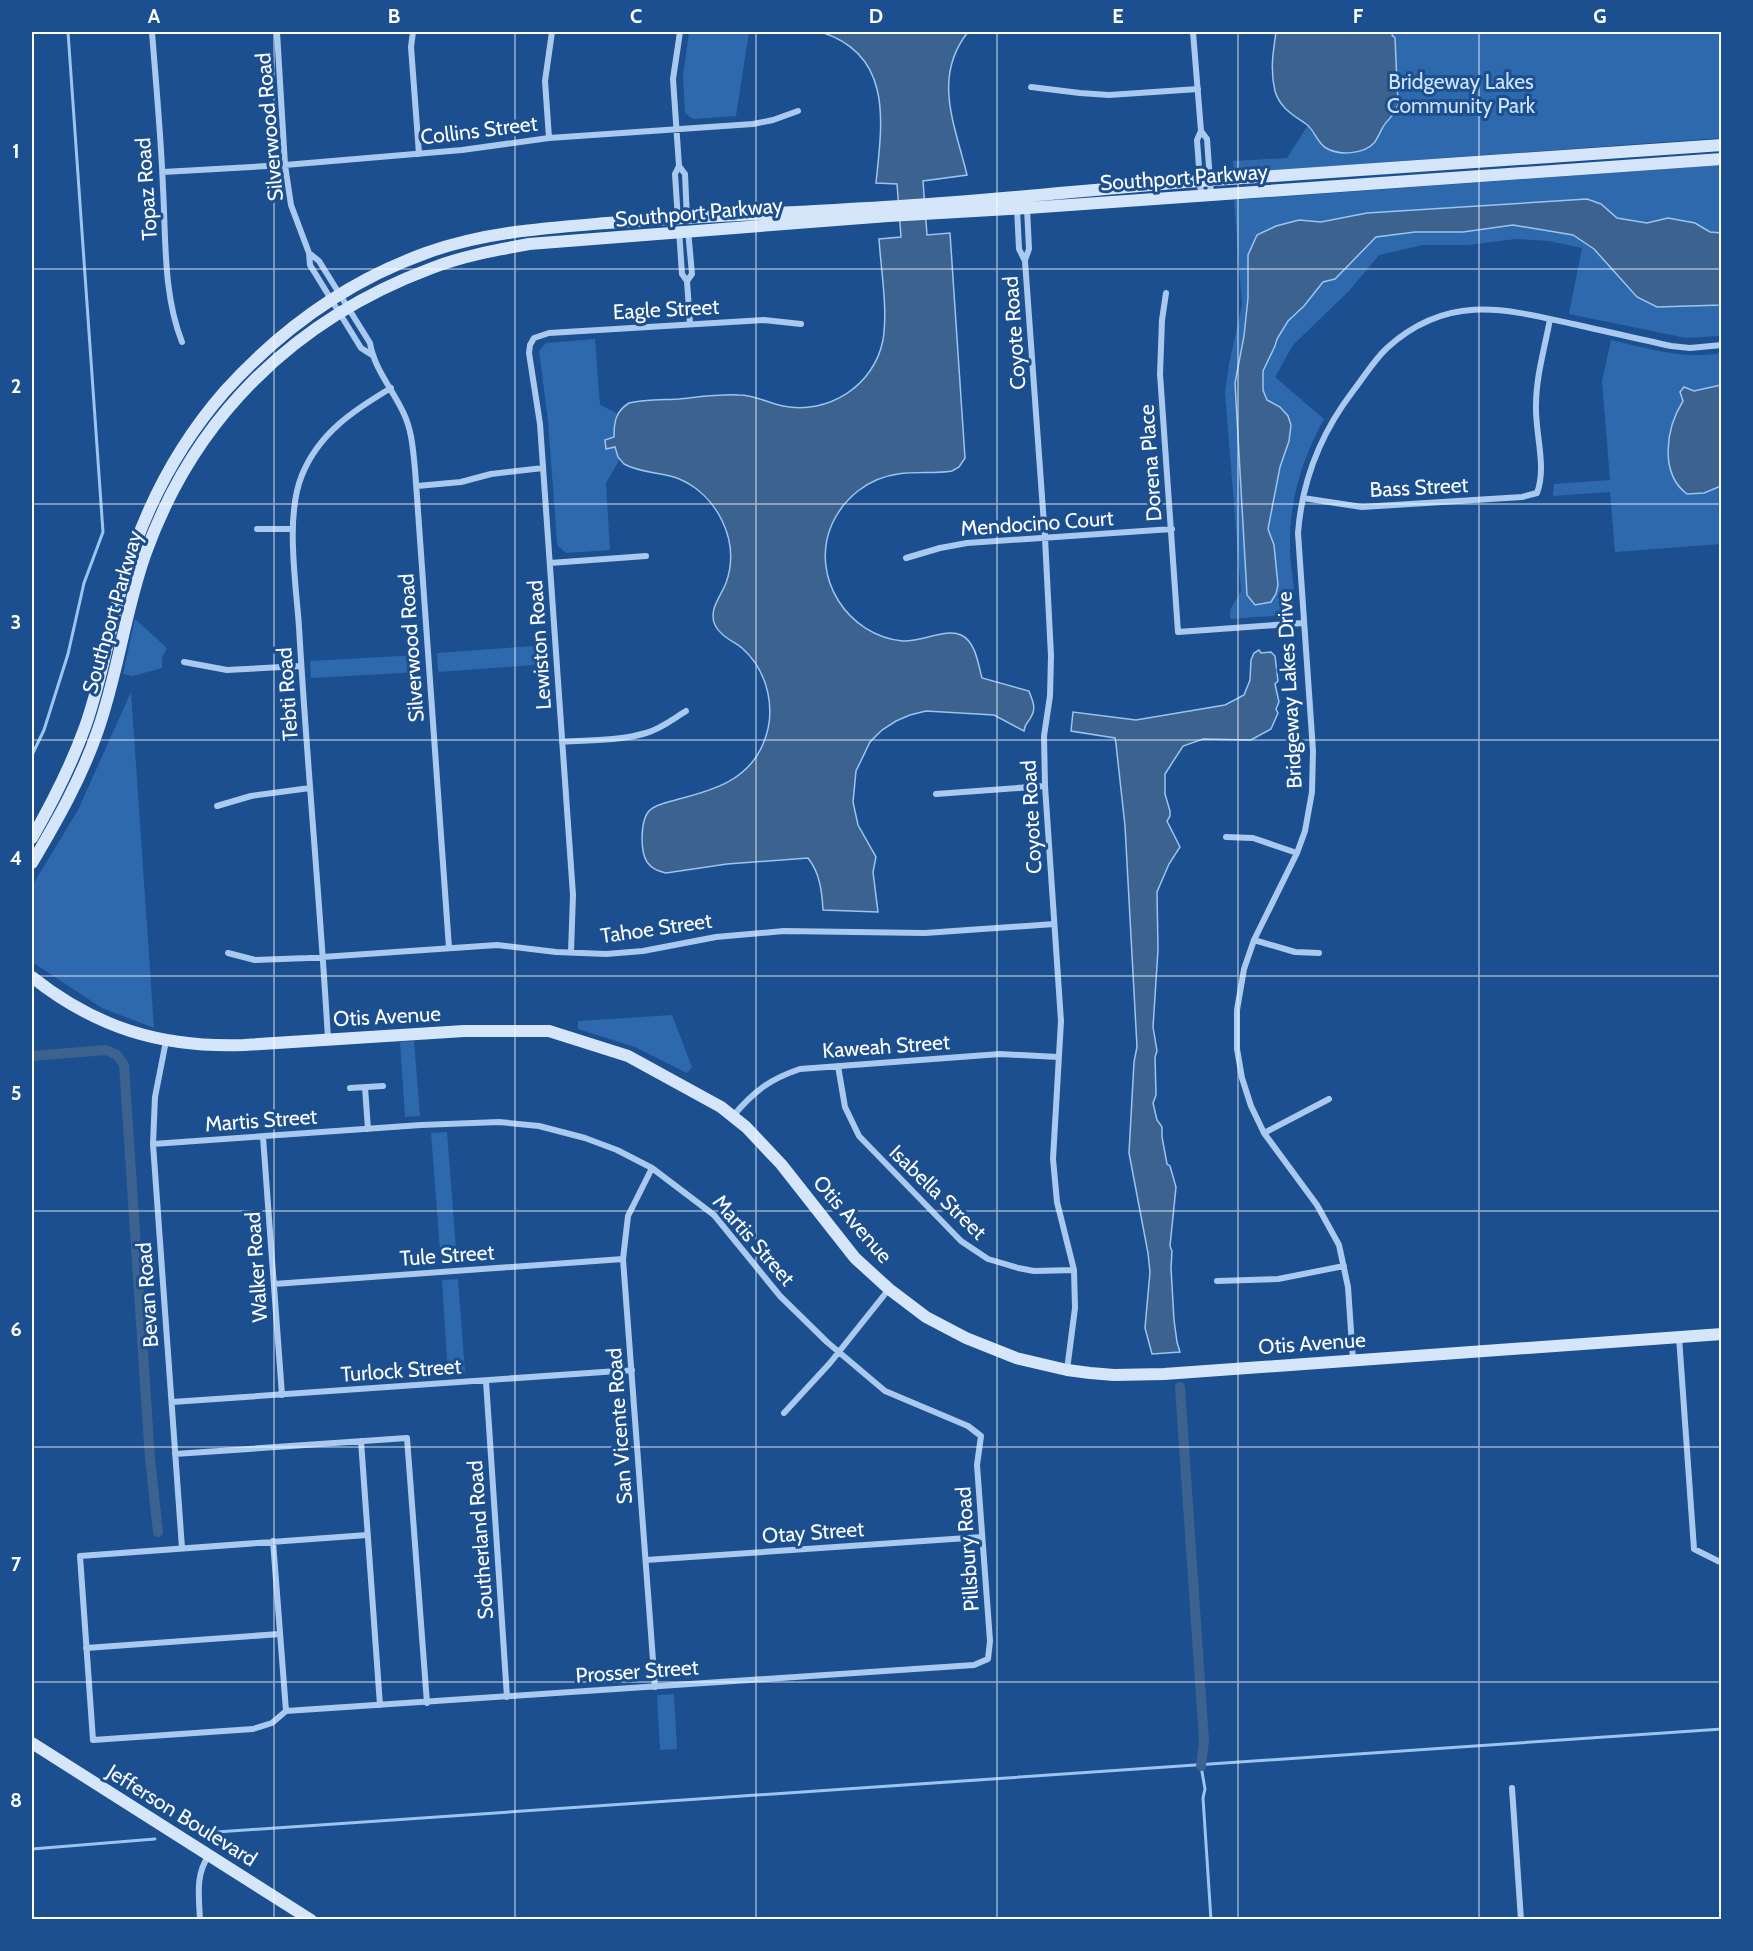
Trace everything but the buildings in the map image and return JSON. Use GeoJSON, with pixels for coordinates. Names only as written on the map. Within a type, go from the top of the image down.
{"type":"FeatureCollection","features":[{"type":"Feature","properties":{"kind":"street","name":"Topaz Road"},"geometry":{"type":"LineString","coordinates":[[152,32],[163,172],[169,298],[174,322],[182,342]]}},
{"type":"Feature","properties":{"kind":"street","name":"Silverwood Road"},"geometry":{"type":"LineString","coordinates":[[277,32],[285,165],[291,205],[309,253],[310,265],[336,297]]}},
{"type":"Feature","properties":{"kind":"street"},"geometry":{"type":"LineString","coordinates":[[413,32],[411,47],[418,154]]}},
{"type":"Feature","properties":{"kind":"street"},"geometry":{"type":"LineString","coordinates":[[549,138],[545,81],[552,32]]}},
{"type":"Feature","properties":{"kind":"street"},"geometry":{"type":"LineString","coordinates":[[680,32],[674,79],[679,166],[685,174],[682,274],[687,281],[690,324]]}},
{"type":"Feature","properties":{"kind":"street"},"geometry":{"type":"LineString","coordinates":[[1193,32],[1201,131],[1197,140],[1206,195]]}},
{"type":"Feature","properties":{"kind":"street"},"geometry":{"type":"LineString","coordinates":[[1031,87],[1109,95],[1198,89]]}},
{"type":"Feature","properties":{"kind":"street","name":"Collins Street"},"geometry":{"type":"LineString","coordinates":[[163,172],[285,165],[462,150],[549,138],[753,124],[798,111]]}},
{"type":"Feature","properties":{"kind":"street"},"geometry":{"type":"LineString","coordinates":[[1201,131],[1207,138],[1206,195]]}},
{"type":"Feature","properties":{"kind":"street","name":"Southport Parkway"},"geometry":{"type":"LineString","coordinates":[[1021,202],[1205,181],[1722,145]]}},
{"type":"Feature","properties":{"kind":"street","name":"Southport Parkway"},"geometry":{"type":"LineString","coordinates":[[32,838],[67,773],[86,726],[132,552],[168,472],[194,431],[222,394],[288,329],[336,297],[382,272],[428,252],[477,239],[527,230],[683,218],[887,211],[1021,202],[1206,195],[1722,159]]}},
{"type":"Feature","properties":{"kind":"street","name":"Coyote Road"},"geometry":{"type":"LineString","coordinates":[[1021,202],[1019,249],[1025,261],[1051,656],[1050,696],[1044,736],[1045,786],[1061,1021],[1053,1159],[1058,1202],[1074,1270],[1076,1308],[1067,1370]]}},
{"type":"Feature","properties":{"kind":"street","name":"Southport Parkway"},"geometry":{"type":"LineString","coordinates":[[32,863],[78,778],[98,731],[144,556],[180,478],[232,403],[265,368],[311,331],[366,296],[433,267],[478,254],[529,244],[684,233],[887,211]]}},
{"type":"Feature","properties":{"kind":"street","name":"Silverwood Road"},"geometry":{"type":"LineString","coordinates":[[309,253],[319,261],[361,348],[372,356],[390,388],[405,416],[412,438],[449,948]]}},
{"type":"Feature","properties":{"kind":"street","name":"Dorena Place"},"geometry":{"type":"LineString","coordinates":[[1166,293],[1162,320],[1160,374],[1179,632],[1303,623]]}},
{"type":"Feature","properties":{"kind":"street","name":"Bridgeway Lakes Drive"},"geometry":{"type":"LineString","coordinates":[[1353,1360],[1348,1287],[1339,1245],[1329,1225],[1264,1133],[1251,1106],[1242,1078],[1237,1049],[1237,1010],[1244,969],[1254,940],[1297,853],[1305,831],[1312,792],[1313,751],[1298,533],[1303,498],[1314,456],[1338,412],[1386,349],[1422,323],[1443,316],[1480,309],[1510,310],[1671,346],[1690,348],[1722,345]]}},
{"type":"Feature","properties":{"kind":"street","name":"Bass Street"},"geometry":{"type":"LineString","coordinates":[[1303,498],[1348,506],[1369,507],[1522,497],[1537,493],[1541,476],[1536,406],[1537,387],[1550,319]]}},
{"type":"Feature","properties":{"kind":"street","name":"Eagle Street"},"geometry":{"type":"LineString","coordinates":[[534,338],[549,333],[764,320],[801,324]]}},
{"type":"Feature","properties":{"kind":"street","name":"Lewiston Road"},"geometry":{"type":"LineString","coordinates":[[534,338],[529,353],[540,424],[573,895],[571,952]]}},
{"type":"Feature","properties":{"kind":"street","name":"Tebti Road"},"geometry":{"type":"LineString","coordinates":[[328,1039],[301,666],[293,529],[295,498],[302,475],[320,444],[337,424],[354,410],[390,388]]}},
{"type":"Feature","properties":{"kind":"street"},"geometry":{"type":"LineString","coordinates":[[417,486],[461,482],[491,474],[543,468]]}},
{"type":"Feature","properties":{"kind":"street"},"geometry":{"type":"LineString","coordinates":[[257,530],[293,529]]}},
{"type":"Feature","properties":{"kind":"street","name":"Mendocino Court"},"geometry":{"type":"LineString","coordinates":[[906,558],[967,543],[1172,529]]}},
{"type":"Feature","properties":{"kind":"street"},"geometry":{"type":"LineString","coordinates":[[549,563],[646,556]]}},
{"type":"Feature","properties":{"kind":"street"},"geometry":{"type":"LineString","coordinates":[[184,662],[227,670],[301,666]]}},
{"type":"Feature","properties":{"kind":"street"},"geometry":{"type":"LineString","coordinates":[[562,742],[618,738],[648,733],[686,711]]}},
{"type":"Feature","properties":{"kind":"street"},"geometry":{"type":"LineString","coordinates":[[936,794],[1045,786]]}},
{"type":"Feature","properties":{"kind":"street"},"geometry":{"type":"LineString","coordinates":[[217,806],[251,796],[310,788]]}},
{"type":"Feature","properties":{"kind":"street"},"geometry":{"type":"LineString","coordinates":[[1226,837],[1253,838],[1297,853]]}},
{"type":"Feature","properties":{"kind":"street","name":"Tahoe Street"},"geometry":{"type":"LineString","coordinates":[[228,953],[255,960],[497,945],[606,954],[643,951],[716,937],[784,931],[925,933],[1054,924]]}},
{"type":"Feature","properties":{"kind":"street"},"geometry":{"type":"LineString","coordinates":[[1254,940],[1295,952],[1319,953]]}},
{"type":"Feature","properties":{"kind":"street","name":"Otis Avenue"},"geometry":{"type":"LineString","coordinates":[[32,977],[52,994],[91,1016],[129,1032],[166,1041],[217,1046],[464,1031],[549,1031],[628,1056],[701,1095],[734,1116],[781,1164],[855,1258],[889,1289],[926,1317],[966,1338],[1016,1358],[1067,1370],[1113,1375],[1164,1374],[1722,1334]]}},
{"type":"Feature","properties":{"kind":"street","name":"Bevan Road"},"geometry":{"type":"LineString","coordinates":[[166,1041],[155,1096],[153,1144],[182,1548]]}},
{"type":"Feature","properties":{"kind":"street","name":"Kaweah Street"},"geometry":{"type":"LineString","coordinates":[[734,1116],[753,1095],[778,1077],[800,1069],[1000,1054],[1058,1057]]}},
{"type":"Feature","properties":{"kind":"street","name":"Isabella Street"},"geometry":{"type":"LineString","coordinates":[[838,1066],[845,1107],[860,1136],[961,1241],[988,1259],[1018,1268],[1034,1271],[1074,1270]]}},
{"type":"Feature","properties":{"kind":"street"},"geometry":{"type":"LineString","coordinates":[[350,1088],[383,1086]]}},
{"type":"Feature","properties":{"kind":"street"},"geometry":{"type":"LineString","coordinates":[[365,1087],[368,1129]]}},
{"type":"Feature","properties":{"kind":"street"},"geometry":{"type":"LineString","coordinates":[[1264,1133],[1329,1099]]}},
{"type":"Feature","properties":{"kind":"street","name":"Martis Street"},"geometry":{"type":"LineString","coordinates":[[153,1144],[499,1122],[539,1126],[592,1140],[652,1168],[714,1215],[780,1296],[827,1342],[885,1391],[968,1426],[981,1436]]}},
{"type":"Feature","properties":{"kind":"street","name":"Walker Road"},"geometry":{"type":"LineString","coordinates":[[263,1137],[282,1395]]}},
{"type":"Feature","properties":{"kind":"street","name":"San Vicente Road"},"geometry":{"type":"LineString","coordinates":[[652,1168],[628,1216],[623,1259],[655,1687]]}},
{"type":"Feature","properties":{"kind":"street","name":"Tule Street"},"geometry":{"type":"LineString","coordinates":[[274,1284],[623,1259]]}},
{"type":"Feature","properties":{"kind":"street"},"geometry":{"type":"LineString","coordinates":[[1217,1281],[1278,1279],[1344,1266]]}},
{"type":"Feature","properties":{"kind":"street"},"geometry":{"type":"LineString","coordinates":[[784,1413],[839,1352],[889,1289]]}},
{"type":"Feature","properties":{"kind":"street"},"geometry":{"type":"LineString","coordinates":[[1678,1337],[1694,1549],[1722,1563]]}},
{"type":"Feature","properties":{"kind":"street","name":"Turlock Street"},"geometry":{"type":"LineString","coordinates":[[172,1402],[632,1370]]}},
{"type":"Feature","properties":{"kind":"street","name":"Southerland Road"},"geometry":{"type":"LineString","coordinates":[[486,1381],[507,1697]]}},
{"type":"Feature","properties":{"kind":"street","name":"Pillsbury Road"},"geometry":{"type":"LineString","coordinates":[[981,1436],[977,1465],[990,1641],[988,1659]]}},
{"type":"Feature","properties":{"kind":"street"},"geometry":{"type":"LineString","coordinates":[[175,1454],[407,1438],[427,1703]]}},
{"type":"Feature","properties":{"kind":"street"},"geometry":{"type":"LineString","coordinates":[[361,1441],[380,1706]]}},
{"type":"Feature","properties":{"kind":"street"},"geometry":{"type":"LineString","coordinates":[[273,1541],[286,1711],[272,1723],[253,1730],[93,1740],[80,1556],[273,1541],[367,1535]]}},
{"type":"Feature","properties":{"kind":"street","name":"Otay Street"},"geometry":{"type":"LineString","coordinates":[[646,1560],[982,1537]]}},
{"type":"Feature","properties":{"kind":"street"},"geometry":{"type":"LineString","coordinates":[[86,1648],[280,1634]]}},
{"type":"Feature","properties":{"kind":"street","name":"Prosser Street"},"geometry":{"type":"LineString","coordinates":[[286,1711],[974,1665],[988,1659]]}},
{"type":"Feature","properties":{"kind":"street","name":"Jefferson Boulevard"},"geometry":{"type":"LineString","coordinates":[[32,1743],[311,1920]]}},
{"type":"Feature","properties":{"kind":"street"},"geometry":{"type":"LineString","coordinates":[[1512,1788],[1521,1920]]}},
{"type":"Feature","properties":{"kind":"street"},"geometry":{"type":"LineString","coordinates":[[200,1920],[198,1886],[203,1863],[209,1855]]}},
{"type":"Feature","properties":{"kind":"green space"},"geometry":{"type":"Polygon","coordinates":[[[689,32],[749,32],[736,116],[693,119],[685,113],[683,76],[689,32]]]}},
{"type":"Feature","properties":{"kind":"green space","name":"Bridgeway Lakes Community Park"},"geometry":{"type":"Polygon","coordinates":[[[1393,32],[1721,32],[1721,138],[1234,173],[1233,161],[1287,158],[1308,125],[1315,136],[1342,152],[1368,148],[1392,117],[1398,104],[1393,32]]]}},
{"type":"Feature","properties":{"kind":"green space"},"geometry":{"type":"Polygon","coordinates":[[[1721,165],[1721,336],[1686,338],[1569,314],[1582,248],[1549,241],[1516,239],[1468,245],[1423,245],[1379,255],[1349,291],[1293,345],[1275,377],[1324,419],[1303,465],[1292,513],[1290,547],[1293,607],[1285,615],[1230,619],[1230,610],[1241,591],[1225,393],[1242,305],[1234,200],[1721,165]]]}},
{"type":"Feature","properties":{"kind":"green space"},"geometry":{"type":"Polygon","coordinates":[[[595,339],[600,405],[617,413],[614,422],[614,437],[605,439],[615,447],[620,459],[606,483],[610,550],[566,553],[557,542],[548,421],[539,351],[546,343],[595,339]]]}},
{"type":"Feature","properties":{"kind":"green space"},"geometry":{"type":"Polygon","coordinates":[[[1611,340],[1679,354],[1721,353],[1721,544],[1615,552],[1610,492],[1553,496],[1554,484],[1610,480],[1602,381],[1611,340]]]}},
{"type":"Feature","properties":{"kind":"green space"},"geometry":{"type":"Polygon","coordinates":[[[135,619],[167,648],[162,658],[162,668],[133,676],[123,674],[135,619]]]}},
{"type":"Feature","properties":{"kind":"green space"},"geometry":{"type":"Polygon","coordinates":[[[547,645],[548,664],[438,672],[437,653],[547,645]]]}},
{"type":"Feature","properties":{"kind":"green space"},"geometry":{"type":"Polygon","coordinates":[[[419,655],[421,672],[311,678],[310,661],[419,655]]]}},
{"type":"Feature","properties":{"kind":"green space"},"geometry":{"type":"Polygon","coordinates":[[[131,692],[154,1028],[102,1008],[32,962],[32,886],[78,810],[131,692]]]}},
{"type":"Feature","properties":{"kind":"green space"},"geometry":{"type":"Polygon","coordinates":[[[672,1015],[692,1067],[687,1073],[635,1047],[578,1029],[578,1021],[672,1015]]]}},
{"type":"Feature","properties":{"kind":"green space"},"geometry":{"type":"Polygon","coordinates":[[[414,1041],[420,1116],[405,1117],[400,1042],[414,1041]]]}},
{"type":"Feature","properties":{"kind":"green space"},"geometry":{"type":"Polygon","coordinates":[[[447,1132],[457,1262],[441,1263],[431,1133],[447,1132]]]}},
{"type":"Feature","properties":{"kind":"green space"},"geometry":{"type":"Polygon","coordinates":[[[458,1279],[465,1373],[448,1374],[442,1280],[458,1279]]]}},
{"type":"Feature","properties":{"kind":"green space"},"geometry":{"type":"Polygon","coordinates":[[[674,1694],[677,1749],[660,1750],[657,1695],[674,1694]]]}},
{"type":"Feature","properties":{"kind":"shaded area"},"geometry":{"type":"Polygon","coordinates":[[[821,32],[968,32],[957,49],[951,66],[949,84],[953,120],[967,175],[923,181],[927,235],[950,233],[965,458],[959,467],[952,471],[887,476],[867,485],[850,498],[832,524],[826,544],[826,564],[830,583],[838,600],[850,616],[865,628],[883,637],[910,641],[955,633],[966,638],[978,660],[982,678],[1029,691],[1034,707],[1024,731],[994,715],[926,711],[896,721],[870,742],[856,771],[853,802],[858,825],[876,857],[873,872],[878,912],[823,910],[818,876],[808,858],[727,864],[666,873],[655,869],[647,862],[642,835],[644,820],[650,810],[660,804],[717,787],[739,775],[757,756],[763,744],[770,706],[759,669],[742,648],[720,632],[713,619],[714,609],[726,583],[730,567],[728,536],[714,507],[704,495],[677,478],[624,464],[618,457],[615,447],[606,449],[605,440],[614,437],[615,422],[621,410],[629,403],[635,402],[745,395],[783,406],[800,408],[816,406],[846,394],[870,371],[878,356],[883,340],[885,316],[879,239],[901,237],[897,184],[876,183],[880,115],[878,94],[872,74],[861,57],[845,43],[821,32]]]}},
{"type":"Feature","properties":{"kind":"shaded area"},"geometry":{"type":"Polygon","coordinates":[[[1276,32],[1393,32],[1398,104],[1396,111],[1370,147],[1351,153],[1331,151],[1320,143],[1309,127],[1284,107],[1277,97],[1273,76],[1276,32]]]}},
{"type":"Feature","properties":{"kind":"shaded area"},"geometry":{"type":"Polygon","coordinates":[[[1587,199],[1601,204],[1617,218],[1647,223],[1668,218],[1695,223],[1710,232],[1721,233],[1721,305],[1657,307],[1637,297],[1594,249],[1573,235],[1513,225],[1463,232],[1415,232],[1376,237],[1335,279],[1323,282],[1304,306],[1288,321],[1263,371],[1263,390],[1267,400],[1280,407],[1288,416],[1291,425],[1268,529],[1274,545],[1278,585],[1271,602],[1255,605],[1247,595],[1235,383],[1248,298],[1248,255],[1257,235],[1276,226],[1299,220],[1321,222],[1367,213],[1587,199]]]}},
{"type":"Feature","properties":{"kind":"shaded area"},"geometry":{"type":"Polygon","coordinates":[[[1721,385],[1721,486],[1704,493],[1687,494],[1672,474],[1668,450],[1669,437],[1683,401],[1680,392],[1684,387],[1694,391],[1721,385]]]}},
{"type":"Feature","properties":{"kind":"shaded area"},"geometry":{"type":"Polygon","coordinates":[[[1259,650],[1261,653],[1271,652],[1275,656],[1278,681],[1275,684],[1279,702],[1276,709],[1278,713],[1271,729],[1251,740],[1203,739],[1183,746],[1165,774],[1165,794],[1170,811],[1167,821],[1180,847],[1169,864],[1157,892],[1158,950],[1153,1027],[1157,1051],[1155,1057],[1156,1095],[1153,1103],[1157,1120],[1162,1127],[1167,1164],[1170,1166],[1176,1187],[1170,1246],[1174,1320],[1180,1352],[1152,1354],[1145,1328],[1150,1272],[1148,1253],[1129,1153],[1134,1062],[1137,1047],[1125,826],[1116,744],[1115,738],[1071,731],[1073,712],[1136,720],[1225,705],[1244,695],[1250,680],[1251,660],[1254,653],[1259,650]]]}},
{"type":"Feature","properties":{"kind":"waterway"},"geometry":{"type":"LineString","coordinates":[[32,755],[44,730],[68,654],[84,583],[103,532],[68,32]]}},
{"type":"Feature","properties":{"kind":"waterway"},"geometry":{"type":"LineString","coordinates":[[32,1056],[106,1050],[117,1055],[124,1065],[150,1459],[158,1532]]}},
{"type":"Feature","properties":{"kind":"waterway"},"geometry":{"type":"LineString","coordinates":[[1180,1387],[1204,1741],[1201,1766]]}},
{"type":"Feature","properties":{"kind":"waterway"},"geometry":{"type":"LineString","coordinates":[[202,1833],[1722,1729]]}},
{"type":"Feature","properties":{"kind":"waterway"},"geometry":{"type":"LineString","coordinates":[[1201,1766],[1205,1789],[1203,1798],[1211,1920]]}},
{"type":"Feature","properties":{"kind":"waterway"},"geometry":{"type":"LineString","coordinates":[[32,1849],[155,1839]]}}]}
